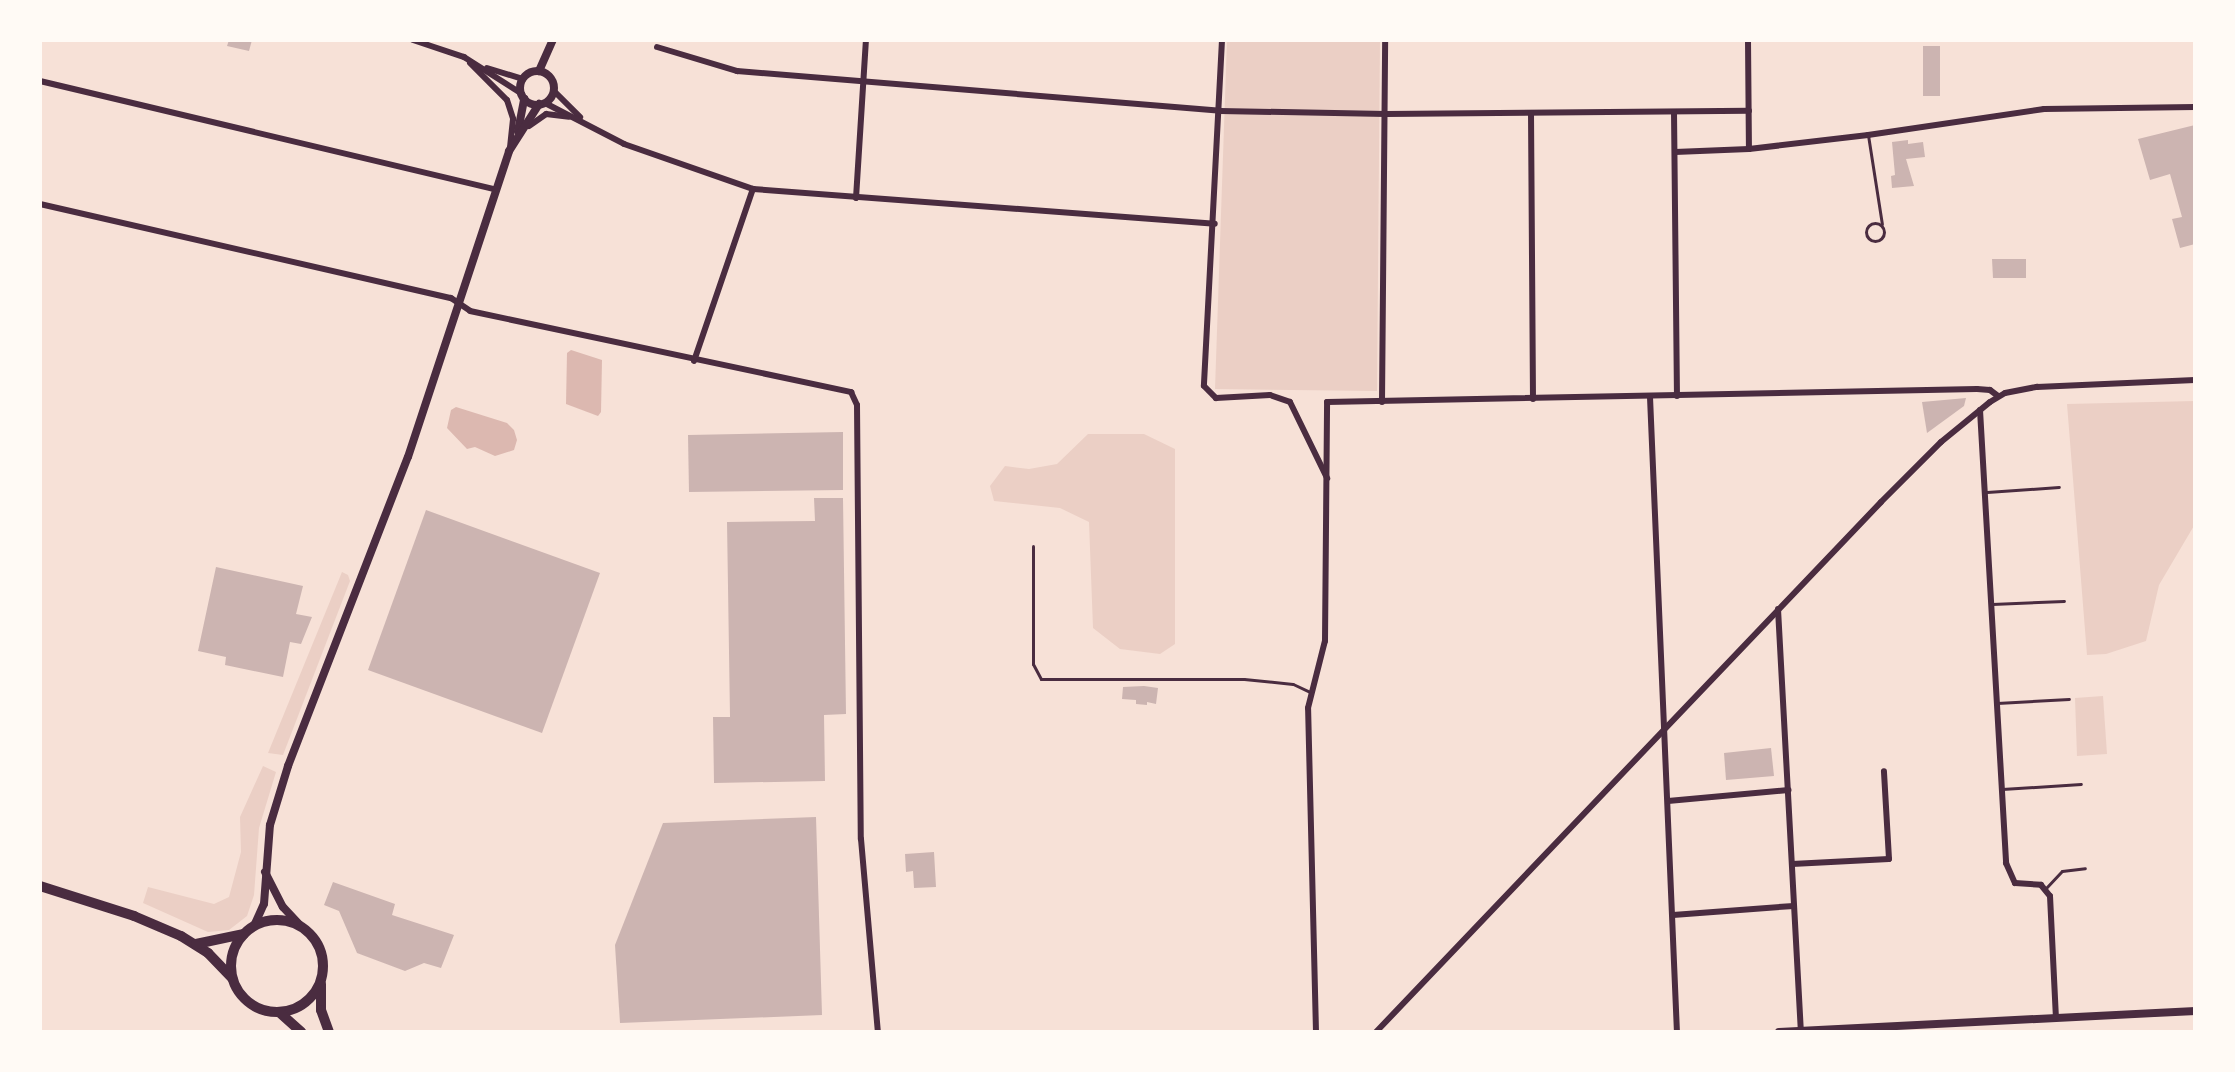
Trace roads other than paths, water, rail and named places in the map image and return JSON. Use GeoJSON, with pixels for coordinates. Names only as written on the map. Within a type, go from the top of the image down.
{"type":"FeatureCollection","features":[{"type":"Feature","properties":{"kind":"main road"},"geometry":{"type":"LineString","coordinates":[[40,886],[134,916],[196,944],[233,979],[252,1004],[279,1012],[301,1032]]}},
{"type":"Feature","properties":{"kind":"main road"},"geometry":{"type":"LineString","coordinates":[[233,979],[233,955],[244,934],[254,926],[269,921],[300,925],[318,943],[324,968],[321,1010],[329,1032]]}},
{"type":"Feature","properties":{"kind":"main road"},"geometry":{"type":"LineString","coordinates":[[196,944],[244,934]]}},
{"type":"Feature","properties":{"kind":"main road"},"geometry":{"type":"LineString","coordinates":[[279,1012],[305,1003],[321,980]]}},
{"type":"Feature","properties":{"kind":"street"},"geometry":{"type":"LineString","coordinates":[[413,40],[464,57],[523,96],[582,119],[624,144],[753,189],[1215,224]]}},
{"type":"Feature","properties":{"kind":"street"},"geometry":{"type":"LineString","coordinates":[[539,71],[553,40]]}},
{"type":"Feature","properties":{"kind":"street"},"geometry":{"type":"LineString","coordinates":[[856,198],[866,83],[866,40]]}},
{"type":"Feature","properties":{"kind":"street"},"geometry":{"type":"LineString","coordinates":[[1222,40],[1205,390],[1216,398],[1275,395],[1290,402],[1327,478]]}},
{"type":"Feature","properties":{"kind":"street"},"geometry":{"type":"LineString","coordinates":[[1382,402],[1385,40]]}},
{"type":"Feature","properties":{"kind":"street"},"geometry":{"type":"LineString","coordinates":[[1748,40],[1749,149]]}},
{"type":"Feature","properties":{"kind":"street"},"geometry":{"type":"LineString","coordinates":[[657,47],[737,71],[1220,111],[1386,114],[1749,111]]}},
{"type":"Feature","properties":{"kind":"street"},"geometry":{"type":"LineString","coordinates":[[548,53],[549,76],[554,91],[582,119]]}},
{"type":"Feature","properties":{"kind":"street"},"geometry":{"type":"LineString","coordinates":[[464,57],[507,100],[513,119],[509,151]]}},
{"type":"Feature","properties":{"kind":"street"},"geometry":{"type":"LineString","coordinates":[[479,66],[523,79]]}},
{"type":"Feature","properties":{"kind":"street"},"geometry":{"type":"LineString","coordinates":[[517,136],[523,79],[539,71],[549,76]]}},
{"type":"Feature","properties":{"kind":"street"},"geometry":{"type":"LineString","coordinates":[[40,81],[496,190]]}},
{"type":"Feature","properties":{"kind":"street"},"geometry":{"type":"LineString","coordinates":[[254,926],[264,904],[270,825],[288,766],[408,457],[509,151],[517,136],[554,91]]}},
{"type":"Feature","properties":{"kind":"street"},"geometry":{"type":"LineString","coordinates":[[1675,152],[1749,149],[2044,109],[2195,107]]}},
{"type":"Feature","properties":{"kind":"street"},"geometry":{"type":"LineString","coordinates":[[1674,112],[1677,396]]}},
{"type":"Feature","properties":{"kind":"street"},"geometry":{"type":"LineString","coordinates":[[1531,113],[1533,399]]}},
{"type":"Feature","properties":{"kind":"street"},"geometry":{"type":"LineString","coordinates":[[509,151],[538,118],[555,114],[582,119]]}},
{"type":"Feature","properties":{"kind":"street"},"geometry":{"type":"LineString","coordinates":[[694,361],[753,189]]}},
{"type":"Feature","properties":{"kind":"street"},"geometry":{"type":"LineString","coordinates":[[40,204],[451,298],[470,311],[694,361],[844,390],[855,397],[861,839],[878,1032]]}},
{"type":"Feature","properties":{"kind":"street"},"geometry":{"type":"LineString","coordinates":[[1376,1032],[1778,609],[1941,442],[1980,410],[1998,396],[2037,387],[2195,380]]}},
{"type":"Feature","properties":{"kind":"street"},"geometry":{"type":"LineString","coordinates":[[1316,1032],[1310,692],[1325,641],[1327,402],[1977,389],[1990,390],[1998,396]]}},
{"type":"Feature","properties":{"kind":"street"},"geometry":{"type":"LineString","coordinates":[[1650,397],[1677,1032]]}},
{"type":"Feature","properties":{"kind":"street"},"geometry":{"type":"LineString","coordinates":[[1980,410],[2009,875],[2017,885],[2046,888],[2051,905],[2056,1018]]}},
{"type":"Feature","properties":{"kind":"street"},"geometry":{"type":"LineString","coordinates":[[1778,609],[1801,1031]]}},
{"type":"Feature","properties":{"kind":"street"},"geometry":{"type":"LineString","coordinates":[[1792,864],[1889,859],[1884,771]]}},
{"type":"Feature","properties":{"kind":"street"},"geometry":{"type":"LineString","coordinates":[[1668,801],[1788,790]]}},
{"type":"Feature","properties":{"kind":"street"},"geometry":{"type":"LineString","coordinates":[[265,871],[283,907],[300,925]]}},
{"type":"Feature","properties":{"kind":"street"},"geometry":{"type":"LineString","coordinates":[[1673,915],[1794,906]]}},
{"type":"Feature","properties":{"kind":"street"},"geometry":{"type":"LineString","coordinates":[[1779,1032],[1853,1031],[2195,1011]]}},
{"type":"Feature","properties":{"kind":"lane"},"geometry":{"type":"LineString","coordinates":[[1868,135],[1882,224],[1882,238],[1870,240],[1868,228],[1882,224]]}},
{"type":"Feature","properties":{"kind":"lane"},"geometry":{"type":"LineString","coordinates":[[1986,492],[2059,487]]}},
{"type":"Feature","properties":{"kind":"lane"},"geometry":{"type":"LineString","coordinates":[[1033,546],[1033,664],[1041,679],[1244,679],[1293,684],[1310,692]]}},
{"type":"Feature","properties":{"kind":"lane"},"geometry":{"type":"LineString","coordinates":[[1992,604],[2064,601]]}},
{"type":"Feature","properties":{"kind":"lane"},"geometry":{"type":"LineString","coordinates":[[1997,703],[2069,699]]}},
{"type":"Feature","properties":{"kind":"lane"},"geometry":{"type":"LineString","coordinates":[[2002,789],[2081,784]]}},
{"type":"Feature","properties":{"kind":"lane"},"geometry":{"type":"LineString","coordinates":[[2046,888],[2062,871],[2085,868]]}}]}
